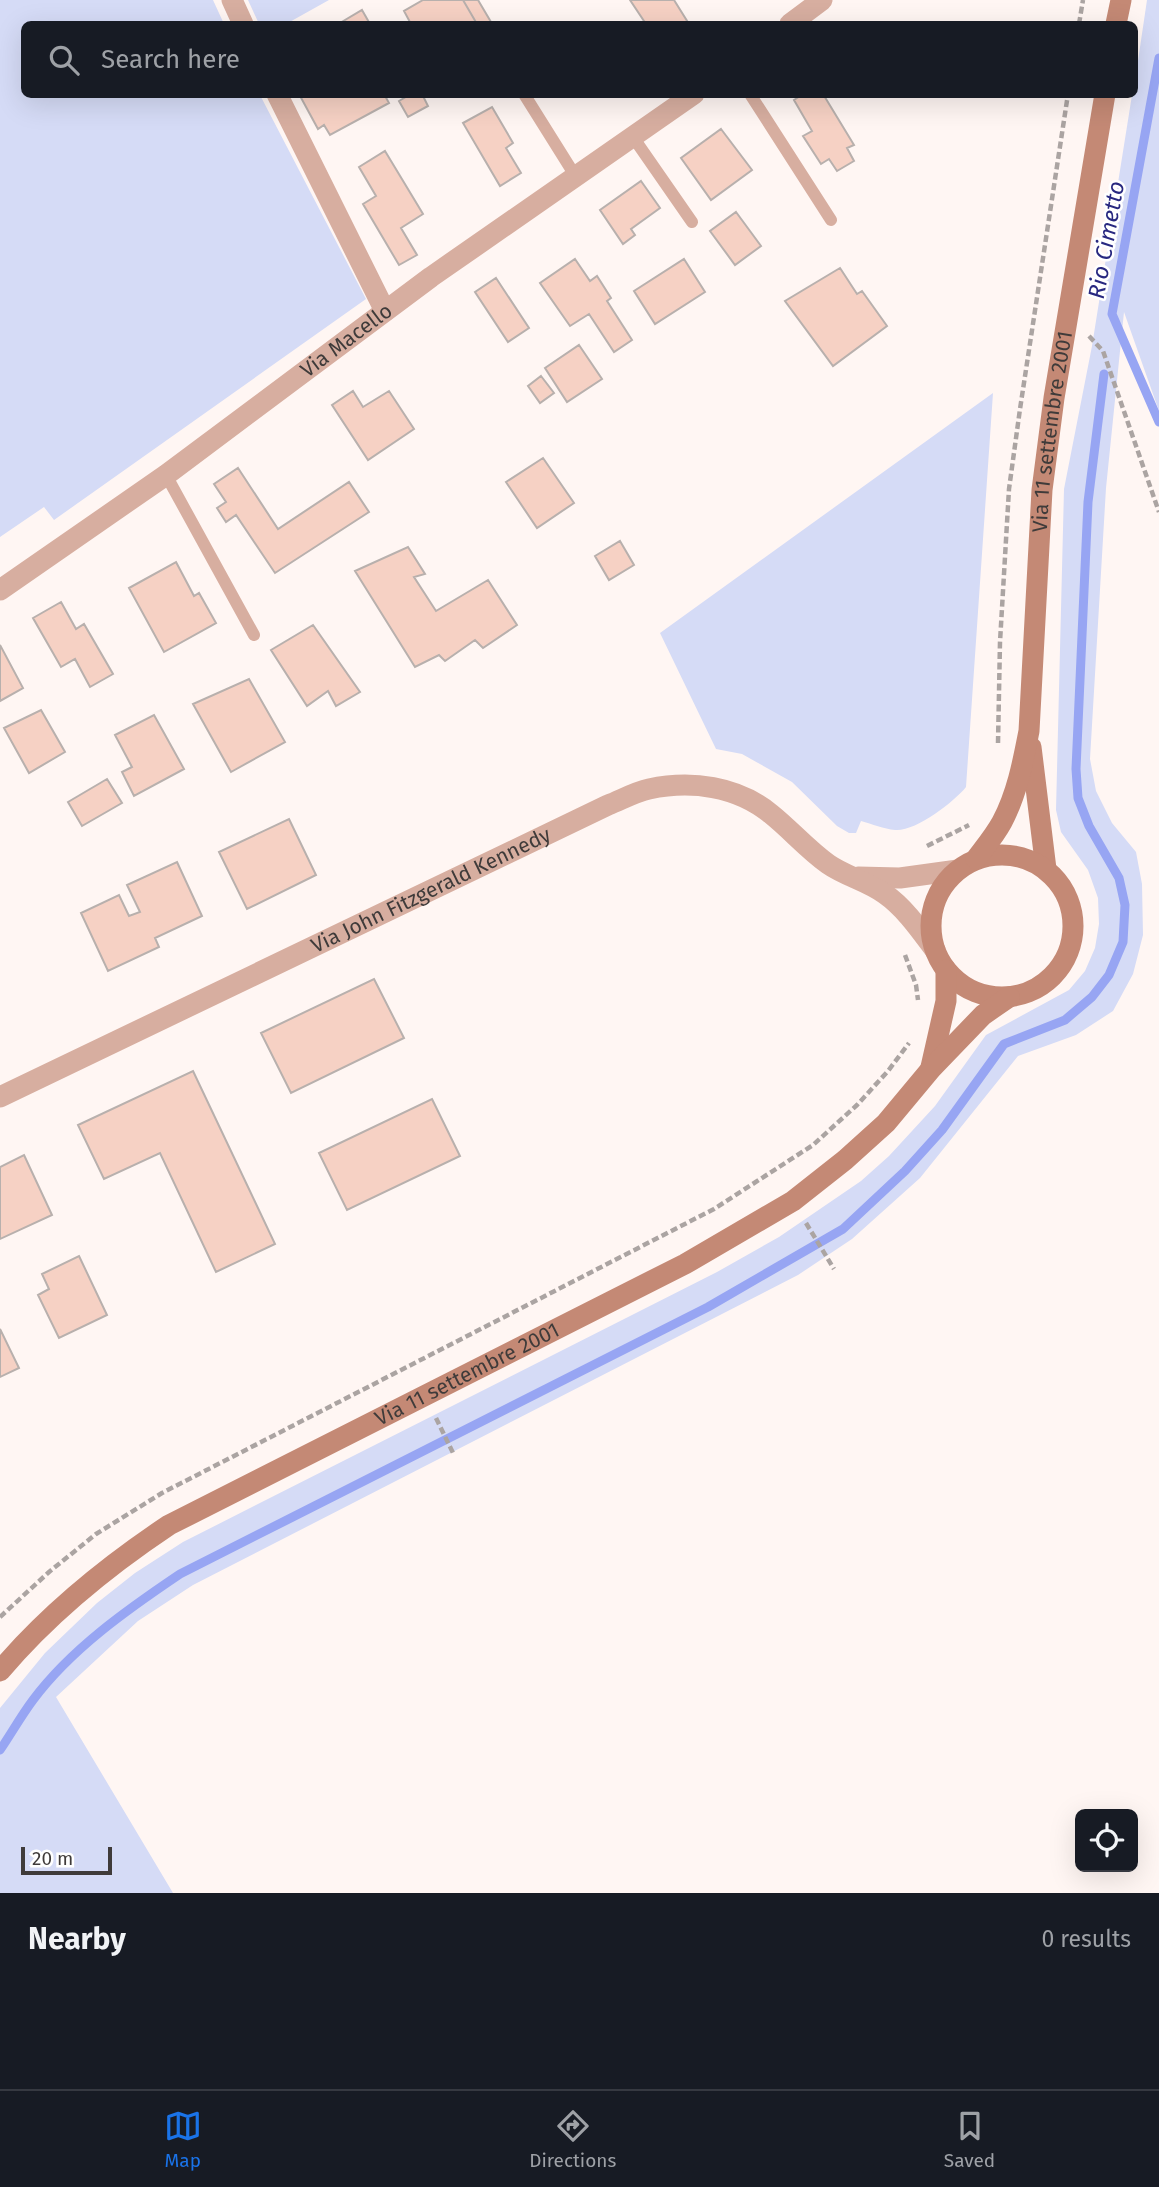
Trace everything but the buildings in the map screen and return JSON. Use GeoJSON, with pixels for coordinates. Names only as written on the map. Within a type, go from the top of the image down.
{"type":"FeatureCollection","features":[{"type":"Feature","properties":{"kind":"main road"},"geometry":{"type":"LineString","coordinates":[[1117,21],[1121,0]]}},
{"type":"Feature","properties":{"kind":"main road","name":"Via 11 settembre 2001"},"geometry":{"type":"LineString","coordinates":[[1029,731],[1046,869],[1060,885],[1070,904],[1073,925],[1071,946],[1062,965],[1048,981],[1029,992],[1009,997],[985,995],[964,986],[946,970],[935,950],[931,928],[933,906],[943,886],[967,864],[1000,826],[1008,810],[1023,762],[1029,731],[1042,490],[1068,312],[1104,98]]}},
{"type":"Feature","properties":{"kind":"main road"},"geometry":{"type":"LineString","coordinates":[[967,864],[994,855],[1012,855],[1030,860],[1046,869]]}},
{"type":"Feature","properties":{"kind":"main road","name":"Via 11 settembre 2001"},"geometry":{"type":"LineString","coordinates":[[931,1069],[947,1001],[946,970]]}},
{"type":"Feature","properties":{"kind":"main road","name":"Via 11 settembre 2001"},"geometry":{"type":"LineString","coordinates":[[0,1671],[26,1640],[79,1591],[159,1531],[685,1264],[793,1201],[886,1123],[931,1069],[983,1015],[1009,997]]}},
{"type":"Feature","properties":{"kind":"street"},"geometry":{"type":"LineString","coordinates":[[232,0],[242,21]]}},
{"type":"Feature","properties":{"kind":"street"},"geometry":{"type":"LineString","coordinates":[[794,21],[822,0]]}},
{"type":"Feature","properties":{"kind":"street"},"geometry":{"type":"LineString","coordinates":[[279,98],[385,311]]}},
{"type":"Feature","properties":{"kind":"street","name":"Via Macello"},"geometry":{"type":"LineString","coordinates":[[0,590],[166,475],[385,311],[688,98]]}},
{"type":"Feature","properties":{"kind":"street","name":"Via John Fitzgerald Kennedy"},"geometry":{"type":"LineString","coordinates":[[0,1097],[608,805],[646,790],[679,785],[708,786],[746,798],[770,812],[811,852],[831,867],[886,894],[905,912],[935,950]]}},
{"type":"Feature","properties":{"kind":"street","name":"Via John Fitzgerald Kennedy"},"geometry":{"type":"LineString","coordinates":[[856,877],[900,878],[967,864]]}},
{"type":"Feature","properties":{"kind":"lane"},"geometry":{"type":"LineString","coordinates":[[527,98],[576,177]]}},
{"type":"Feature","properties":{"kind":"lane"},"geometry":{"type":"LineString","coordinates":[[753,98],[831,220]]}},
{"type":"Feature","properties":{"kind":"lane"},"geometry":{"type":"LineString","coordinates":[[633,137],[692,222]]}},
{"type":"Feature","properties":{"kind":"lane"},"geometry":{"type":"LineString","coordinates":[[166,475],[254,635]]}},
{"type":"Feature","properties":{"kind":"path"},"geometry":{"type":"LineString","coordinates":[[1080,21],[1083,0]]}},
{"type":"Feature","properties":{"kind":"path"},"geometry":{"type":"LineString","coordinates":[[998,747],[1000,642],[1009,489],[1067,98]]}},
{"type":"Feature","properties":{"kind":"path"},"geometry":{"type":"LineString","coordinates":[[1068,312],[1103,351],[1159,512]]}},
{"type":"Feature","properties":{"kind":"path"},"geometry":{"type":"LineString","coordinates":[[926,847],[972,823]]}},
{"type":"Feature","properties":{"kind":"path"},"geometry":{"type":"LineString","coordinates":[[901,946],[916,985],[918,1007]]}},
{"type":"Feature","properties":{"kind":"path"},"geometry":{"type":"LineString","coordinates":[[0,1617],[48,1572],[87,1542],[162,1493],[682,1226],[770,1174],[813,1145],[857,1104],[888,1071],[912,1035]]}},
{"type":"Feature","properties":{"kind":"path"},"geometry":{"type":"LineString","coordinates":[[793,1201],[834,1269]]}},
{"type":"Feature","properties":{"kind":"path"},"geometry":{"type":"LineString","coordinates":[[425,1395],[453,1455]]}},
{"type":"Feature","properties":{"kind":"shaded area"},"geometry":{"type":"Polygon","coordinates":[[[0,0],[213,0],[223,21],[21,21],[21,98],[262,98],[366,299],[54,520],[44,507],[0,537],[0,0]]]}},
{"type":"Feature","properties":{"kind":"shaded area"},"geometry":{"type":"Polygon","coordinates":[[[248,0],[329,0],[291,21],[258,21],[248,0]]]}},
{"type":"Feature","properties":{"kind":"shaded area"},"geometry":{"type":"Polygon","coordinates":[[[1147,0],[1159,0],[1159,411],[1124,312],[1106,488],[1090,759],[1096,791],[1112,823],[1136,852],[1142,884],[1143,935],[1133,974],[1113,1011],[1076,1035],[1018,1056],[920,1178],[852,1239],[798,1275],[193,1585],[138,1621],[56,1697],[173,1893],[0,1893],[0,1708],[45,1653],[97,1603],[135,1573],[183,1542],[717,1272],[779,1237],[861,1181],[889,1156],[935,1106],[986,1035],[1069,990],[1085,971],[1095,948],[1099,924],[1098,898],[1088,870],[1061,832],[1056,810],[1064,489],[1092,346],[1132,98],[1138,98],[1138,61],[1147,0]]]}},
{"type":"Feature","properties":{"kind":"shaded area"},"geometry":{"type":"Polygon","coordinates":[[[993,393],[966,787],[944,808],[913,826],[895,830],[861,821],[856,833],[849,833],[837,826],[792,782],[742,754],[716,749],[660,633],[993,393]]]}},
{"type":"Feature","properties":{"kind":"waterway","name":"Rio Cimetto"},"geometry":{"type":"LineString","coordinates":[[1159,58],[1112,314],[1159,422]]}},
{"type":"Feature","properties":{"kind":"waterway"},"geometry":{"type":"LineString","coordinates":[[0,1750],[48,1681],[82,1647],[180,1574],[708,1307],[843,1229],[905,1171],[942,1130],[1004,1044],[1065,1020],[1092,997],[1109,975],[1123,942],[1125,905],[1119,878],[1089,826],[1078,798],[1076,769],[1088,502],[1104,374]]}}]}
